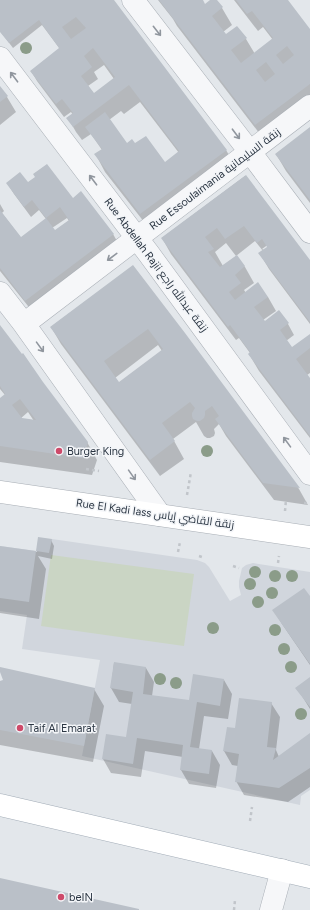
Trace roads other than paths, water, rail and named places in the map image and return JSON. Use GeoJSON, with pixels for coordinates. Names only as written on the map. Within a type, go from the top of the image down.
{"type":"FeatureCollection","features":[{"type":"Feature","properties":{"kind":"main road","name":"Rue El Kadi Iass زنقة القاضي إياس"},"geometry":{"type":"LineString","coordinates":[[0,492],[310,537]]}},
{"type":"Feature","properties":{"kind":"main road"},"geometry":{"type":"LineString","coordinates":[[0,805],[310,877]]}},
{"type":"Feature","properties":{"kind":"street"},"geometry":{"type":"LineString","coordinates":[[133,0],[310,232]]}},
{"type":"Feature","properties":{"kind":"street","name":"Rue Abdellah Rajii زنقة عبدالله راجع"},"geometry":{"type":"LineString","coordinates":[[0,58],[137,238],[310,474]]}},
{"type":"Feature","properties":{"kind":"street","name":"Rue Essoulaimania زنقة السليمانية"},"geometry":{"type":"LineString","coordinates":[[24,324],[310,106]]}},
{"type":"Feature","properties":{"kind":"street"},"geometry":{"type":"LineString","coordinates":[[0,293],[24,324],[160,515]]}},
{"type":"Feature","properties":{"kind":"street"},"geometry":{"type":"LineString","coordinates":[[270,910],[282,870]]}},
{"type":"Feature","properties":{"kind":"place","name":"Burger King"},"geometry":{"type":"Point","coordinates":[59,451]}},
{"type":"Feature","properties":{"kind":"place","name":"Taif Al Emarat"},"geometry":{"type":"Point","coordinates":[20,728]}},
{"type":"Feature","properties":{"kind":"place","name":"beIN"},"geometry":{"type":"Point","coordinates":[61,897]}}]}
